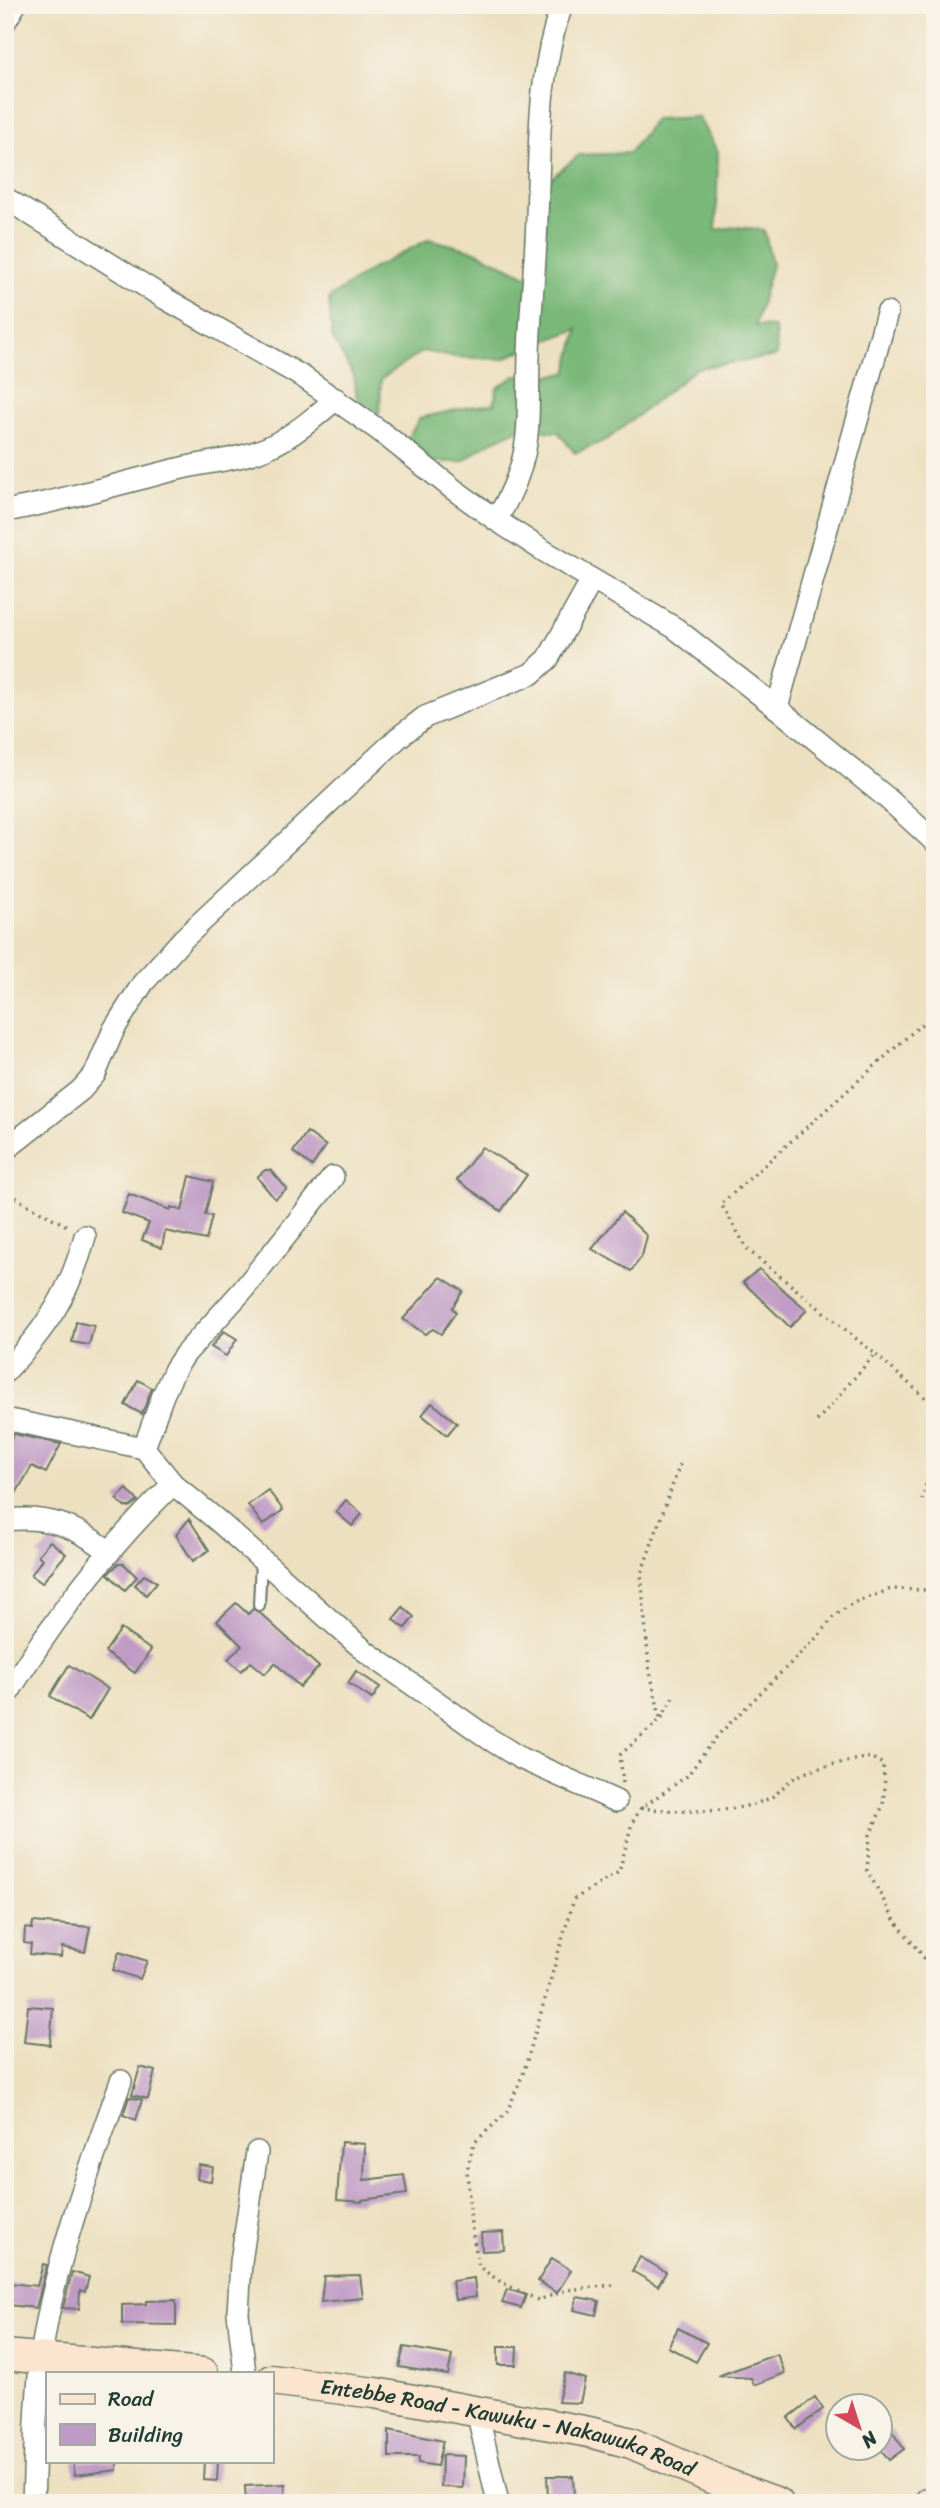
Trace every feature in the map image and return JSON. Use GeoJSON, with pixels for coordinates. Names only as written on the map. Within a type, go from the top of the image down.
{"type":"FeatureCollection","features":[{"type":"Feature","properties":{"kind":"main road"},"geometry":{"type":"LineString","coordinates":[[5,2355],[192,2372]]}},
{"type":"Feature","properties":{"kind":"main road","name":"Entebbe Road - Kawuku - Nakawuka Road"},"geometry":{"type":"LineString","coordinates":[[273,2380],[375,2393],[589,2432],[631,2443],[718,2481],[778,2503]]}},
{"type":"Feature","properties":{"kind":"street"},"geometry":{"type":"LineString","coordinates":[[5,22],[15,5]]}},
{"type":"Feature","properties":{"kind":"street"},"geometry":{"type":"LineString","coordinates":[[496,520],[512,494],[522,469],[528,436],[540,105],[549,49],[562,5]]}},
{"type":"Feature","properties":{"kind":"street"},"geometry":{"type":"LineString","coordinates":[[5,198],[166,299],[303,377],[408,451],[453,489],[496,520],[675,628],[777,708],[935,842]]}},
{"type":"Feature","properties":{"kind":"street"},"geometry":{"type":"LineString","coordinates":[[777,708],[887,313]]}},
{"type":"Feature","properties":{"kind":"street"},"geometry":{"type":"LineString","coordinates":[[5,511],[259,451],[296,432],[337,399]]}},
{"type":"Feature","properties":{"kind":"street"},"geometry":{"type":"LineString","coordinates":[[5,1150],[81,1090],[95,1073],[114,1029],[143,983],[183,939],[389,747],[425,718],[531,674],[548,659],[592,580]]}},
{"type":"Feature","properties":{"kind":"street"},"geometry":{"type":"LineString","coordinates":[[144,1448],[175,1369],[242,1292],[333,1177]]}},
{"type":"Feature","properties":{"kind":"street"},"geometry":{"type":"LineString","coordinates":[[5,1372],[42,1332],[54,1314],[80,1255],[85,1236]]}},
{"type":"Feature","properties":{"kind":"street"},"geometry":{"type":"LineString","coordinates":[[5,1419],[144,1448],[173,1484],[365,1651],[520,1758],[616,1801]]}},
{"type":"Feature","properties":{"kind":"street"},"geometry":{"type":"LineString","coordinates":[[5,1698],[57,1617],[109,1551],[173,1484]]}},
{"type":"Feature","properties":{"kind":"street"},"geometry":{"type":"LineString","coordinates":[[5,1520],[26,1517],[52,1520],[84,1532],[109,1551]]}},
{"type":"Feature","properties":{"kind":"street"},"geometry":{"type":"LineString","coordinates":[[33,2503],[41,2358],[59,2271],[80,2198],[121,2081]]}},
{"type":"Feature","properties":{"kind":"street"},"geometry":{"type":"LineString","coordinates":[[245,2372],[238,2313],[241,2262],[257,2152]]}},
{"type":"Feature","properties":{"kind":"street"},"geometry":{"type":"LineString","coordinates":[[477,2411],[498,2503]]}},
{"type":"Feature","properties":{"kind":"lane"},"geometry":{"type":"LineString","coordinates":[[259,1605],[261,1560]]}},
{"type":"Feature","properties":{"kind":"path"},"geometry":{"type":"LineString","coordinates":[[935,1012],[721,1204],[748,1250],[935,1406]]}},
{"type":"Feature","properties":{"kind":"path"},"geometry":{"type":"LineString","coordinates":[[5,1188],[19,1200],[85,1236]]}},
{"type":"Feature","properties":{"kind":"path"},"geometry":{"type":"LineString","coordinates":[[817,1421],[875,1354]]}},
{"type":"Feature","properties":{"kind":"path"},"geometry":{"type":"LineString","coordinates":[[922,1500],[935,1451]]}},
{"type":"Feature","properties":{"kind":"path"},"geometry":{"type":"LineString","coordinates":[[661,1719],[649,1667],[641,1574],[681,1461]]}},
{"type":"Feature","properties":{"kind":"path"},"geometry":{"type":"LineString","coordinates":[[613,2285],[568,2290],[538,2300],[501,2282],[479,2267],[471,2225],[467,2171],[474,2143],[507,2112],[520,2081],[574,1899],[619,1872],[632,1822],[641,1808],[687,1776],[718,1735],[834,1616],[853,1603],[891,1589],[927,1590],[935,1587]]}},
{"type":"Feature","properties":{"kind":"path"},"geometry":{"type":"LineString","coordinates":[[673,1697],[661,1719],[621,1755],[624,1781],[616,1801],[628,1807],[669,1811],[743,1807],[773,1797],[792,1779],[832,1764],[870,1757],[883,1764],[885,1787],[883,1805],[870,1835],[867,1870],[894,1919],[935,1972]]}},
{"type":"Feature","properties":{"kind":"green space"},"geometry":{"type":"Polygon","coordinates":[[[698,117],[718,152],[716,230],[735,227],[764,230],[772,265],[755,326],[775,327],[777,356],[697,368],[608,439],[575,453],[558,432],[519,429],[487,444],[462,462],[431,462],[407,439],[420,418],[494,404],[497,388],[515,376],[537,377],[567,373],[578,329],[503,359],[453,357],[423,351],[381,379],[380,411],[372,422],[359,415],[354,376],[332,337],[329,298],[370,270],[429,239],[475,251],[537,281],[529,229],[550,179],[579,155],[629,153],[655,119],[698,117]]]}},
{"type":"Feature","properties":{"kind":"building"},"geometry":{"type":"Polygon","coordinates":[[[307,1132],[326,1146],[312,1166],[293,1152],[307,1132]]]}},
{"type":"Feature","properties":{"kind":"building"},"geometry":{"type":"Polygon","coordinates":[[[482,1147],[527,1175],[501,1211],[457,1180],[482,1147]]]}},
{"type":"Feature","properties":{"kind":"building"},"geometry":{"type":"Polygon","coordinates":[[[265,1170],[271,1170],[287,1189],[275,1199],[257,1177],[265,1170]]]}},
{"type":"Feature","properties":{"kind":"building"},"geometry":{"type":"Polygon","coordinates":[[[190,1176],[213,1182],[205,1215],[212,1216],[206,1240],[165,1231],[162,1248],[142,1240],[149,1223],[122,1213],[129,1194],[170,1210],[171,1207],[182,1211],[190,1176]]]}},
{"type":"Feature","properties":{"kind":"building"},"geometry":{"type":"Polygon","coordinates":[[[622,1212],[647,1236],[642,1256],[631,1271],[592,1249],[622,1212]]]}},
{"type":"Feature","properties":{"kind":"building"},"geometry":{"type":"Polygon","coordinates":[[[759,1269],[807,1310],[790,1327],[743,1282],[759,1269]]]}},
{"type":"Feature","properties":{"kind":"building"},"geometry":{"type":"Polygon","coordinates":[[[441,1277],[463,1291],[452,1308],[456,1312],[441,1334],[433,1329],[425,1334],[403,1319],[441,1277]]]}},
{"type":"Feature","properties":{"kind":"building"},"geometry":{"type":"Polygon","coordinates":[[[76,1322],[94,1326],[89,1345],[72,1342],[76,1322]]]}},
{"type":"Feature","properties":{"kind":"building"},"geometry":{"type":"Polygon","coordinates":[[[224,1331],[237,1339],[226,1356],[211,1347],[224,1331]]]}},
{"type":"Feature","properties":{"kind":"building"},"geometry":{"type":"Polygon","coordinates":[[[138,1380],[152,1388],[142,1414],[125,1405],[138,1380]]]}},
{"type":"Feature","properties":{"kind":"building"},"geometry":{"type":"Polygon","coordinates":[[[432,1403],[457,1423],[447,1435],[422,1415],[432,1403]]]}},
{"type":"Feature","properties":{"kind":"building"},"geometry":{"type":"Polygon","coordinates":[[[14,1434],[61,1444],[46,1473],[32,1466],[8,1507],[5,1507],[5,1449],[14,1434]]]}},
{"type":"Feature","properties":{"kind":"building"},"geometry":{"type":"Polygon","coordinates":[[[127,1489],[138,1501],[130,1507],[125,1507],[116,1499],[127,1489]]]}},
{"type":"Feature","properties":{"kind":"building"},"geometry":{"type":"Polygon","coordinates":[[[268,1490],[283,1510],[263,1525],[248,1505],[268,1490]]]}},
{"type":"Feature","properties":{"kind":"building"},"geometry":{"type":"Polygon","coordinates":[[[346,1500],[362,1514],[352,1526],[336,1512],[346,1500]]]}},
{"type":"Feature","properties":{"kind":"building"},"geometry":{"type":"Polygon","coordinates":[[[189,1519],[209,1550],[193,1561],[176,1535],[189,1519]]]}},
{"type":"Feature","properties":{"kind":"building"},"geometry":{"type":"Polygon","coordinates":[[[50,1541],[66,1554],[42,1583],[31,1575],[42,1559],[38,1555],[50,1541]]]}},
{"type":"Feature","properties":{"kind":"building"},"geometry":{"type":"Polygon","coordinates":[[[118,1564],[124,1564],[137,1577],[125,1590],[108,1574],[118,1564]]]}},
{"type":"Feature","properties":{"kind":"building"},"geometry":{"type":"Polygon","coordinates":[[[144,1575],[157,1582],[146,1595],[135,1585],[144,1575]]]}},
{"type":"Feature","properties":{"kind":"building"},"geometry":{"type":"Polygon","coordinates":[[[236,1603],[248,1614],[253,1609],[260,1613],[319,1667],[300,1687],[275,1663],[265,1674],[251,1662],[241,1671],[228,1659],[242,1646],[217,1621],[236,1603]]]}},
{"type":"Feature","properties":{"kind":"building"},"geometry":{"type":"Polygon","coordinates":[[[403,1607],[414,1617],[405,1628],[393,1619],[403,1607]]]}},
{"type":"Feature","properties":{"kind":"building"},"geometry":{"type":"Polygon","coordinates":[[[121,1629],[151,1650],[135,1673],[105,1652],[121,1629]]]}},
{"type":"Feature","properties":{"kind":"building"},"geometry":{"type":"Polygon","coordinates":[[[69,1665],[108,1689],[89,1720],[50,1696],[69,1665]]]}},
{"type":"Feature","properties":{"kind":"building"},"geometry":{"type":"Polygon","coordinates":[[[356,1671],[380,1687],[372,1699],[348,1683],[356,1671]]]}},
{"type":"Feature","properties":{"kind":"building"},"geometry":{"type":"Polygon","coordinates":[[[33,1922],[90,1927],[85,1952],[62,1947],[61,1957],[30,1954],[31,1944],[24,1943],[25,1928],[32,1929],[33,1922]]]}},
{"type":"Feature","properties":{"kind":"building"},"geometry":{"type":"Polygon","coordinates":[[[119,1952],[147,1961],[140,1979],[113,1970],[119,1952]]]}},
{"type":"Feature","properties":{"kind":"building"},"geometry":{"type":"Polygon","coordinates":[[[28,2006],[53,2008],[50,2045],[24,2042],[28,2006]]]}},
{"type":"Feature","properties":{"kind":"building"},"geometry":{"type":"Polygon","coordinates":[[[140,2067],[155,2071],[148,2099],[132,2095],[140,2067]]]}},
{"type":"Feature","properties":{"kind":"building"},"geometry":{"type":"Polygon","coordinates":[[[129,2097],[142,2100],[136,2120],[123,2115],[129,2097]]]}},
{"type":"Feature","properties":{"kind":"building"},"geometry":{"type":"Polygon","coordinates":[[[341,2142],[365,2144],[364,2180],[404,2175],[407,2194],[362,2202],[337,2200],[341,2142]]]}},
{"type":"Feature","properties":{"kind":"building"},"geometry":{"type":"Polygon","coordinates":[[[199,2165],[213,2167],[211,2181],[197,2179],[199,2165]]]}},
{"type":"Feature","properties":{"kind":"building"},"geometry":{"type":"Polygon","coordinates":[[[503,2232],[504,2250],[482,2251],[481,2233],[503,2232]]]}},
{"type":"Feature","properties":{"kind":"building"},"geometry":{"type":"Polygon","coordinates":[[[640,2257],[666,2272],[658,2286],[632,2271],[640,2257]]]}},
{"type":"Feature","properties":{"kind":"building"},"geometry":{"type":"Polygon","coordinates":[[[552,2258],[571,2270],[557,2293],[538,2281],[552,2258]]]}},
{"type":"Feature","properties":{"kind":"building"},"geometry":{"type":"Polygon","coordinates":[[[43,2264],[47,2265],[36,2308],[8,2305],[10,2283],[37,2286],[43,2264]]]}},
{"type":"Feature","properties":{"kind":"building"},"geometry":{"type":"Polygon","coordinates":[[[72,2272],[89,2277],[85,2292],[80,2290],[79,2309],[63,2308],[72,2272]]]}},
{"type":"Feature","properties":{"kind":"building"},"geometry":{"type":"Polygon","coordinates":[[[360,2275],[363,2298],[321,2302],[324,2276],[360,2275]]]}},
{"type":"Feature","properties":{"kind":"building"},"geometry":{"type":"Polygon","coordinates":[[[474,2278],[476,2297],[455,2300],[452,2281],[474,2278]]]}},
{"type":"Feature","properties":{"kind":"building"},"geometry":{"type":"Polygon","coordinates":[[[507,2289],[526,2295],[521,2308],[502,2303],[507,2289]]]}},
{"type":"Feature","properties":{"kind":"building"},"geometry":{"type":"Polygon","coordinates":[[[577,2297],[599,2301],[596,2315],[574,2310],[577,2297]]]}},
{"type":"Feature","properties":{"kind":"building"},"geometry":{"type":"Polygon","coordinates":[[[176,2300],[176,2325],[122,2324],[122,2305],[176,2300]]]}},
{"type":"Feature","properties":{"kind":"building"},"geometry":{"type":"Polygon","coordinates":[[[678,2328],[707,2343],[696,2362],[668,2347],[678,2328]]]}},
{"type":"Feature","properties":{"kind":"building"},"geometry":{"type":"Polygon","coordinates":[[[404,2347],[452,2355],[448,2375],[399,2367],[404,2347]]]}},
{"type":"Feature","properties":{"kind":"building"},"geometry":{"type":"Polygon","coordinates":[[[498,2347],[517,2347],[516,2365],[498,2365],[498,2347]]]}},
{"type":"Feature","properties":{"kind":"building"},"geometry":{"type":"Polygon","coordinates":[[[777,2354],[785,2373],[754,2385],[751,2378],[718,2376],[777,2354]]]}},
{"type":"Feature","properties":{"kind":"building"},"geometry":{"type":"Polygon","coordinates":[[[565,2373],[585,2379],[580,2403],[558,2402],[565,2373]]]}},
{"type":"Feature","properties":{"kind":"building"},"geometry":{"type":"Polygon","coordinates":[[[815,2397],[823,2409],[796,2429],[788,2418],[815,2397]]]}},
{"type":"Feature","properties":{"kind":"building"},"geometry":{"type":"Polygon","coordinates":[[[389,2430],[443,2441],[437,2466],[418,2463],[419,2457],[389,2457],[389,2430]]]}},
{"type":"Feature","properties":{"kind":"building"},"geometry":{"type":"Polygon","coordinates":[[[894,2434],[904,2449],[894,2456],[894,2434]]]}},
{"type":"Feature","properties":{"kind":"building"},"geometry":{"type":"Polygon","coordinates":[[[442,2455],[464,2456],[463,2488],[441,2487],[442,2455]]]}},
{"type":"Feature","properties":{"kind":"building"},"geometry":{"type":"Polygon","coordinates":[[[73,2462],[117,2462],[117,2470],[75,2475],[73,2462]]]}},
{"type":"Feature","properties":{"kind":"building"},"geometry":{"type":"Polygon","coordinates":[[[204,2462],[218,2462],[217,2481],[203,2480],[204,2462]]]}},
{"type":"Feature","properties":{"kind":"building"},"geometry":{"type":"Polygon","coordinates":[[[547,2476],[573,2476],[574,2497],[548,2498],[547,2476]]]}},
{"type":"Feature","properties":{"kind":"building"},"geometry":{"type":"Polygon","coordinates":[[[285,2484],[285,2503],[246,2503],[245,2486],[285,2484]]]}}]}
